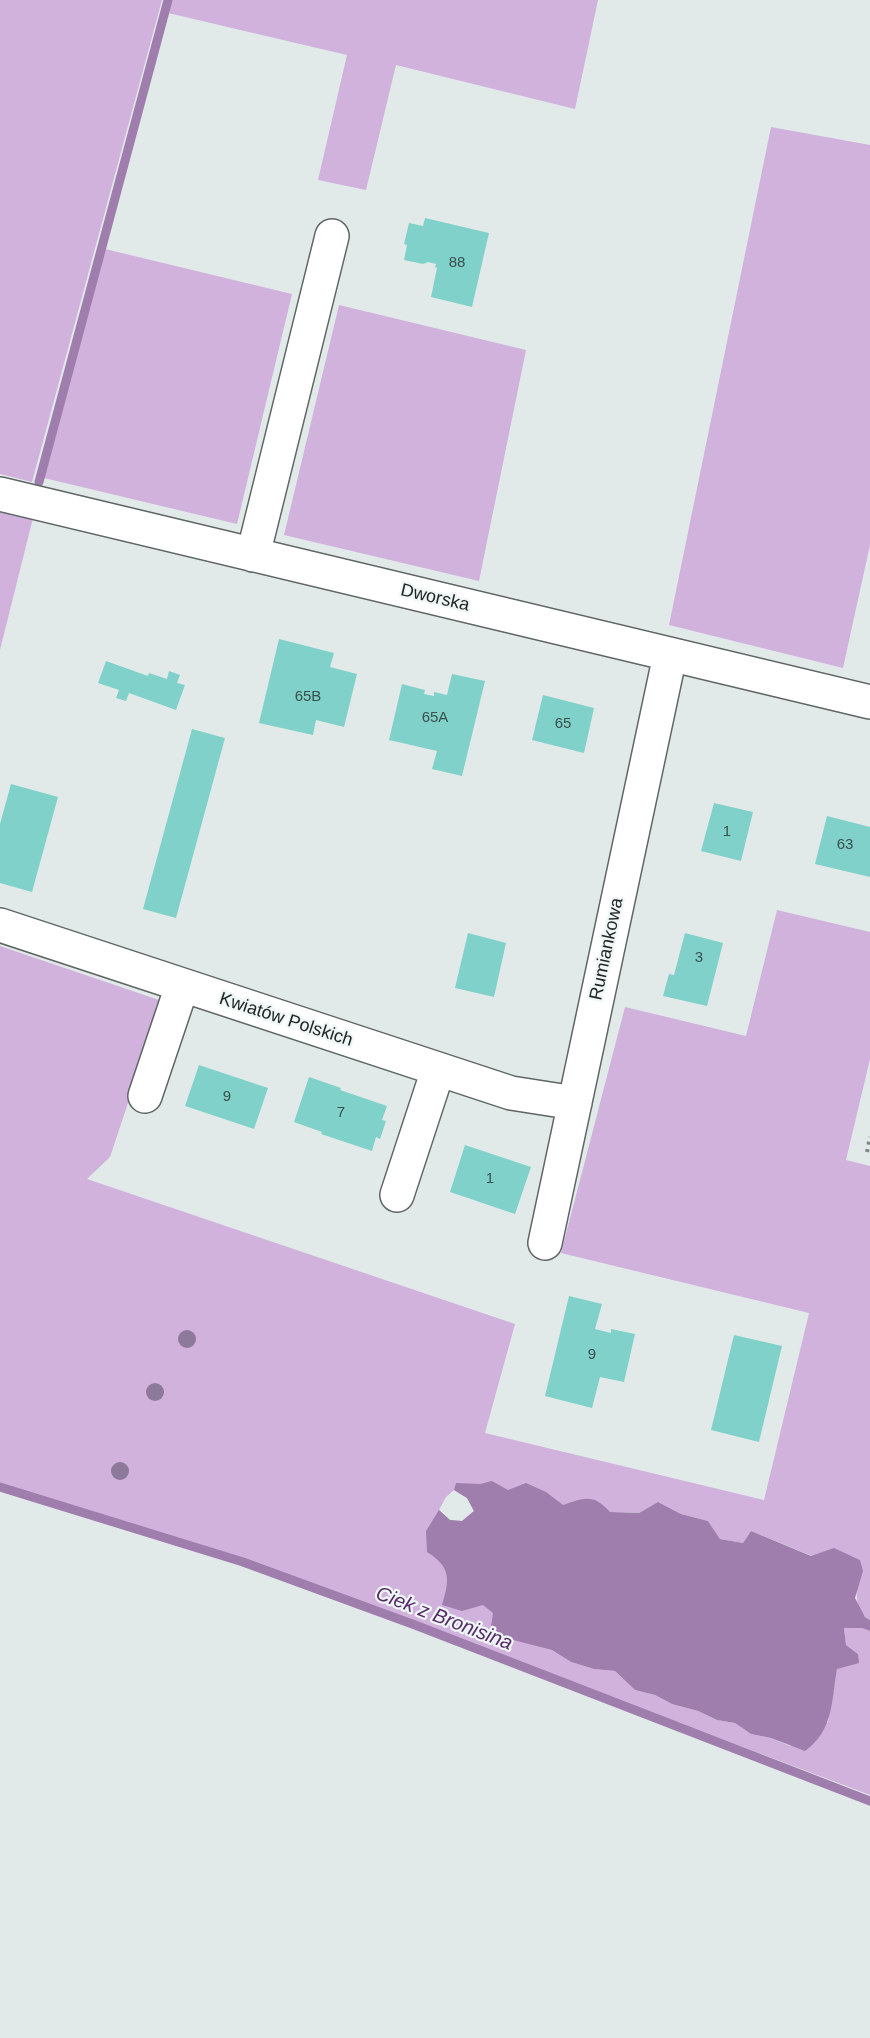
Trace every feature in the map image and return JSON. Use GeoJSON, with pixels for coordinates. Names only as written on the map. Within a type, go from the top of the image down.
{"type":"FeatureCollection","features":[{"type":"Feature","properties":{"kind":"street"},"geometry":{"type":"LineString","coordinates":[[253,555],[332,236]]}},
{"type":"Feature","properties":{"kind":"street","name":"Dworska"},"geometry":{"type":"LineString","coordinates":[[0,494],[870,702]]}},
{"type":"Feature","properties":{"kind":"street","name":"Rumiankowa"},"geometry":{"type":"LineString","coordinates":[[545,1243],[670,655]]}},
{"type":"Feature","properties":{"kind":"street","name":"Kwiatów Polskich"},"geometry":{"type":"LineString","coordinates":[[0,926],[512,1093],[574,1103]]}},
{"type":"Feature","properties":{"kind":"street"},"geometry":{"type":"LineString","coordinates":[[145,1096],[182,986]]}},
{"type":"Feature","properties":{"kind":"street"},"geometry":{"type":"LineString","coordinates":[[397,1195],[438,1070]]}},
{"type":"Feature","properties":{"kind":"path"},"geometry":{"type":"LineString","coordinates":[[867,1152],[870,1137]]}},
{"type":"Feature","properties":{"kind":"shaded area"},"geometry":{"type":"Polygon","coordinates":[[[0,0],[162,0],[32,482],[0,474],[0,0]]]}},
{"type":"Feature","properties":{"kind":"shaded area"},"geometry":{"type":"Polygon","coordinates":[[[172,0],[598,0],[575,109],[396,65],[366,190],[318,180],[347,55],[168,13],[172,0]]]}},
{"type":"Feature","properties":{"kind":"shaded area"},"geometry":{"type":"Polygon","coordinates":[[[771,127],[870,145],[870,545],[843,668],[669,625],[771,127]]]}},
{"type":"Feature","properties":{"kind":"shaded area"},"geometry":{"type":"Polygon","coordinates":[[[105,249],[292,294],[237,524],[44,478],[105,249]]]}},
{"type":"Feature","properties":{"kind":"shaded area"},"geometry":{"type":"Polygon","coordinates":[[[339,305],[526,350],[479,581],[284,535],[339,305]]]}},
{"type":"Feature","properties":{"kind":"shaded area"},"geometry":{"type":"Polygon","coordinates":[[[0,502],[35,510],[0,650],[0,502]]]}},
{"type":"Feature","properties":{"kind":"shaded area"},"geometry":{"type":"Polygon","coordinates":[[[777,910],[870,932],[870,1059],[846,1160],[870,1166],[870,1620],[859,1609],[857,1601],[860,1560],[834,1549],[812,1556],[751,1531],[743,1543],[720,1539],[708,1521],[681,1514],[658,1502],[639,1513],[610,1512],[510,1638],[552,1650],[571,1662],[594,1669],[615,1671],[635,1690],[655,1695],[672,1704],[698,1711],[717,1720],[735,1723],[751,1734],[771,1738],[790,1746],[828,1722],[837,1668],[858,1654],[846,1645],[844,1628],[862,1628],[870,1631],[870,1795],[270,1568],[0,1483],[0,946],[162,1001],[110,1157],[87,1179],[515,1324],[485,1433],[764,1500],[809,1313],[561,1253],[625,1007],[746,1036],[777,910]],[[454,1490],[446,1497],[439,1510],[450,1520],[462,1521],[474,1511],[467,1498],[454,1490]]]}},
{"type":"Feature","properties":{"kind":"shaded area"},"geometry":{"type":"Polygon","coordinates":[[[492,1481],[508,1490],[526,1483],[546,1492],[563,1505],[583,1499],[593,1500],[599,1502],[610,1512],[639,1513],[658,1502],[681,1514],[708,1521],[720,1539],[743,1543],[751,1531],[811,1556],[834,1548],[860,1560],[863,1571],[855,1598],[865,1617],[870,1620],[870,1631],[862,1628],[844,1628],[846,1645],[858,1654],[859,1663],[837,1669],[830,1714],[826,1725],[814,1743],[805,1751],[771,1738],[751,1734],[735,1723],[717,1720],[698,1711],[672,1704],[655,1695],[635,1690],[615,1671],[594,1669],[571,1662],[552,1650],[490,1634],[493,1613],[483,1605],[462,1611],[442,1605],[447,1581],[446,1574],[441,1563],[427,1552],[426,1531],[439,1510],[450,1520],[462,1521],[474,1511],[467,1498],[454,1490],[456,1483],[480,1484],[492,1481]]]}},
{"type":"Feature","properties":{"kind":"building"},"geometry":{"type":"Polygon","coordinates":[[[425,218],[489,233],[472,307],[431,297],[436,264],[404,260],[407,245],[404,244],[409,223],[423,226],[425,218]]]}},
{"type":"Feature","properties":{"kind":"building"},"geometry":{"type":"Polygon","coordinates":[[[279,639],[334,653],[330,667],[357,674],[344,727],[316,720],[313,735],[259,723],[279,639]]]}},
{"type":"Feature","properties":{"kind":"building"},"geometry":{"type":"Polygon","coordinates":[[[106,661],[148,676],[149,673],[167,679],[169,671],[180,675],[177,683],[185,685],[176,710],[129,693],[126,701],[116,698],[119,690],[98,683],[106,661]]]}},
{"type":"Feature","properties":{"kind":"building"},"geometry":{"type":"Polygon","coordinates":[[[452,674],[485,681],[462,776],[432,769],[437,751],[389,740],[402,684],[425,690],[424,694],[434,696],[434,692],[447,695],[452,674]]]}},
{"type":"Feature","properties":{"kind":"building"},"geometry":{"type":"Polygon","coordinates":[[[543,695],[594,708],[584,753],[532,740],[543,695]]]}},
{"type":"Feature","properties":{"kind":"building"},"geometry":{"type":"Polygon","coordinates":[[[192,729],[225,738],[176,918],[143,909],[192,729]]]}},
{"type":"Feature","properties":{"kind":"building"},"geometry":{"type":"Polygon","coordinates":[[[11,784],[58,797],[32,892],[0,883],[0,824],[11,784]]]}},
{"type":"Feature","properties":{"kind":"building"},"geometry":{"type":"Polygon","coordinates":[[[714,803],[753,812],[741,861],[701,851],[714,803]]]}},
{"type":"Feature","properties":{"kind":"building"},"geometry":{"type":"Polygon","coordinates":[[[827,816],[870,827],[870,877],[815,864],[827,816]]]}},
{"type":"Feature","properties":{"kind":"building"},"geometry":{"type":"Polygon","coordinates":[[[468,933],[506,943],[494,997],[455,988],[468,933]]]}},
{"type":"Feature","properties":{"kind":"building"},"geometry":{"type":"Polygon","coordinates":[[[685,933],[723,943],[707,1006],[663,996],[669,974],[674,975],[685,933]]]}},
{"type":"Feature","properties":{"kind":"building"},"geometry":{"type":"Polygon","coordinates":[[[199,1065],[268,1088],[254,1129],[185,1106],[199,1065]]]}},
{"type":"Feature","properties":{"kind":"building"},"geometry":{"type":"Polygon","coordinates":[[[309,1077],[387,1106],[382,1120],[386,1121],[380,1139],[376,1137],[372,1151],[321,1134],[322,1132],[294,1122],[309,1077]]]}},
{"type":"Feature","properties":{"kind":"building"},"geometry":{"type":"Polygon","coordinates":[[[465,1145],[531,1167],[515,1214],[450,1192],[465,1145]]]}},
{"type":"Feature","properties":{"kind":"building"},"geometry":{"type":"Polygon","coordinates":[[[569,1296],[602,1304],[595,1329],[611,1333],[611,1329],[635,1334],[624,1382],[600,1377],[592,1408],[545,1396],[569,1296]]]}},
{"type":"Feature","properties":{"kind":"building"},"geometry":{"type":"Polygon","coordinates":[[[734,1335],[782,1346],[759,1442],[711,1430],[734,1335]]]}},
{"type":"Feature","properties":{"kind":"waterway"},"geometry":{"type":"LineString","coordinates":[[39,482],[168,0]]}},
{"type":"Feature","properties":{"kind":"waterway","name":"Ciek z Bronisina"},"geometry":{"type":"LineString","coordinates":[[0,1487],[243,1562],[415,1625],[870,1801]]}}]}
